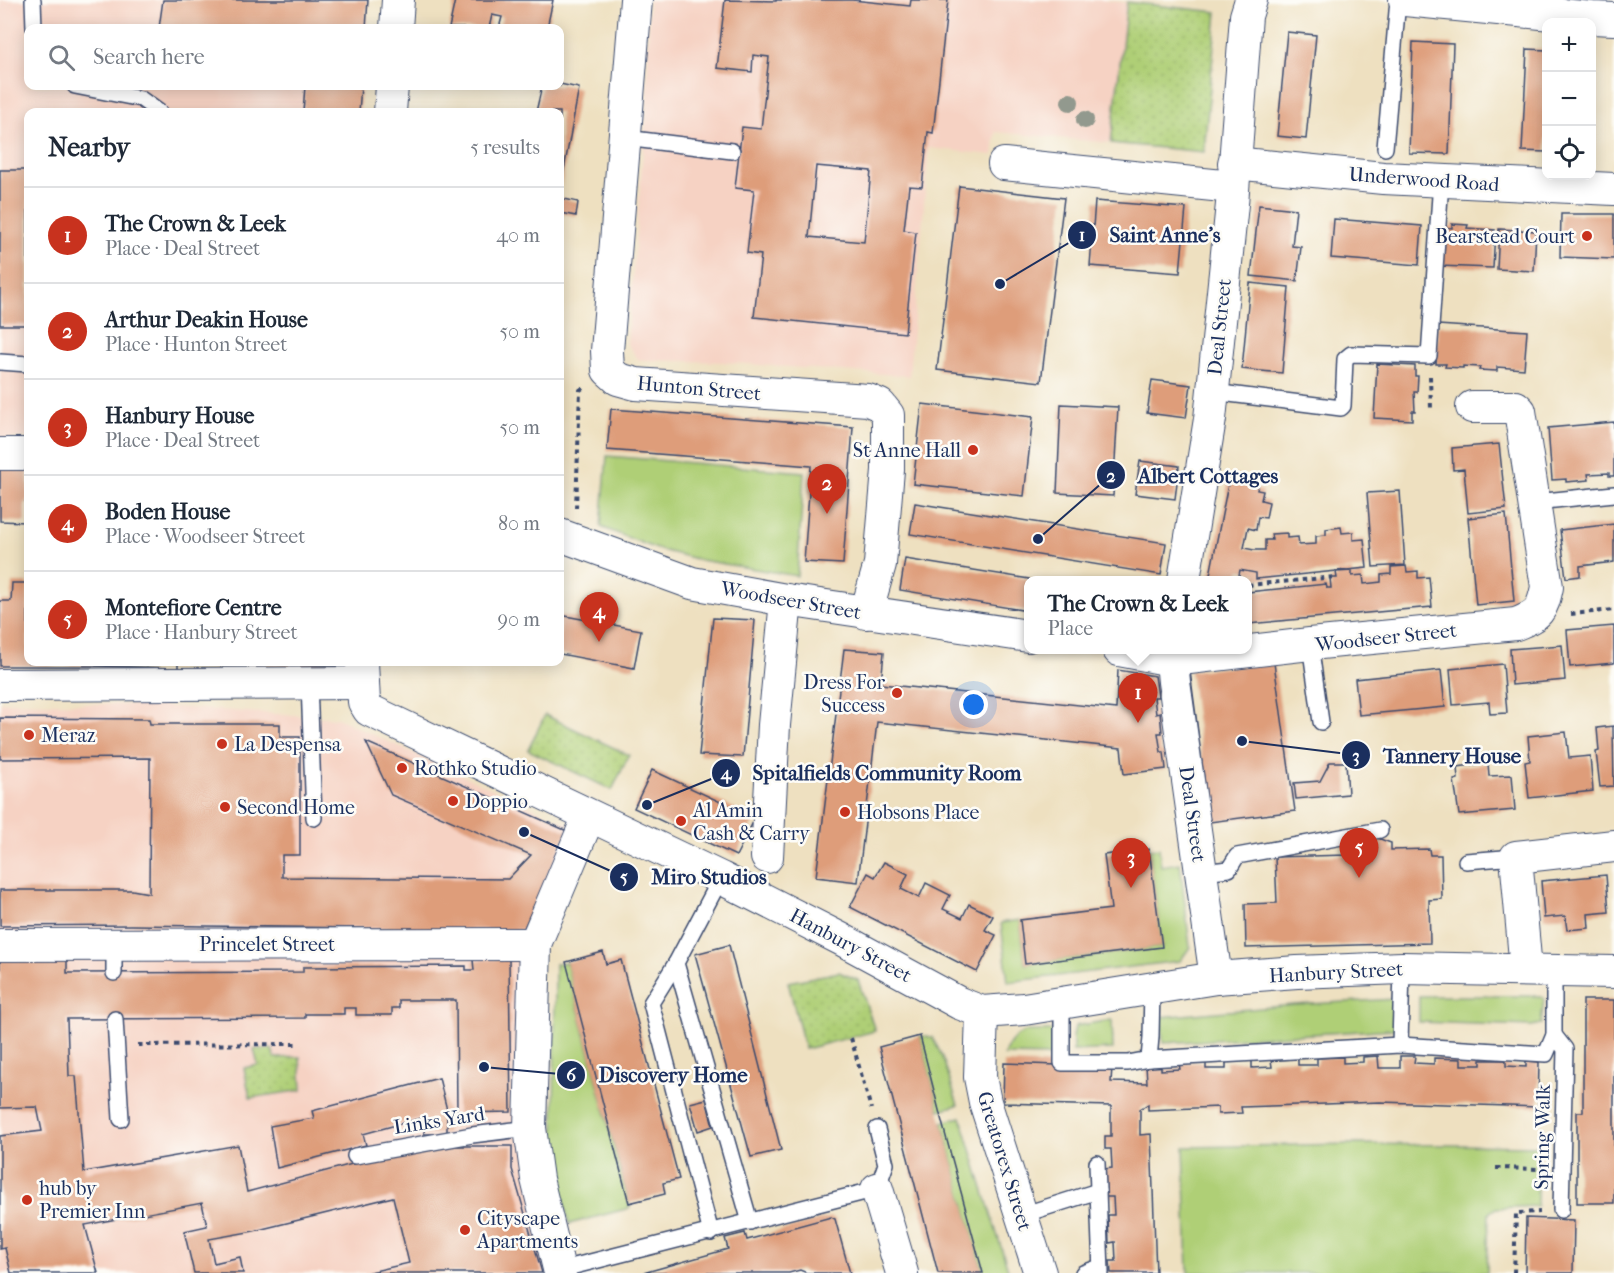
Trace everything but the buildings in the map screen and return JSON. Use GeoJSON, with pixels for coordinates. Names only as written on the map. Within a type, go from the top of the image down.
{"type":"FeatureCollection","features":[{"type":"Feature","properties":{"kind":"street"},"geometry":{"type":"LineString","coordinates":[[396,24],[398,0]]}},
{"type":"Feature","properties":{"kind":"street"},"geometry":{"type":"LineString","coordinates":[[608,370],[606,351],[636,0]]}},
{"type":"Feature","properties":{"kind":"street","name":"Deal Street"},"geometry":{"type":"LineString","coordinates":[[1185,576],[1210,419],[1234,175],[1246,16],[1251,0]]}},
{"type":"Feature","properties":{"kind":"street"},"geometry":{"type":"LineString","coordinates":[[1405,0],[1614,19]]}},
{"type":"Feature","properties":{"kind":"street"},"geometry":{"type":"LineString","coordinates":[[390,108],[392,90]]}},
{"type":"Feature","properties":{"kind":"street","name":"Underwood Road"},"geometry":{"type":"LineString","coordinates":[[1004,165],[1234,175],[1383,178],[1614,189]]}},
{"type":"Feature","properties":{"kind":"street","name":"Hunton Street"},"geometry":{"type":"LineString","coordinates":[[608,370],[618,379],[636,384],[868,400],[880,405],[888,415],[888,470],[880,564],[866,613]]}},
{"type":"Feature","properties":{"kind":"street","name":"Woodseer Street"},"geometry":{"type":"LineString","coordinates":[[1252,649],[1516,624],[1534,617],[1543,606],[1547,587],[1520,411],[1516,406],[1472,407]]}},
{"type":"Feature","properties":{"kind":"street"},"geometry":{"type":"LineString","coordinates":[[0,454],[24,454]]}},
{"type":"Feature","properties":{"kind":"street","name":"Woodseer Street"},"geometry":{"type":"LineString","coordinates":[[566,538],[692,583],[866,613],[1024,635]]}},
{"type":"Feature","properties":{"kind":"street"},"geometry":{"type":"LineString","coordinates":[[767,857],[774,725],[786,600]]}},
{"type":"Feature","properties":{"kind":"street","name":"Deal Street"},"geometry":{"type":"LineString","coordinates":[[1173,655],[1175,693],[1216,978]]}},
{"type":"Feature","properties":{"kind":"street","name":"Hanbury Street"},"geometry":{"type":"LineString","coordinates":[[0,685],[309,683],[362,672],[364,702],[369,710],[721,878],[841,939],[951,999],[982,1012],[1024,1009],[1216,978],[1298,972],[1402,968],[1614,972]]}},
{"type":"Feature","properties":{"kind":"street"},"geometry":{"type":"LineString","coordinates":[[560,1271],[537,1179],[530,1128],[535,944],[589,816]]}},
{"type":"Feature","properties":{"kind":"street"},"geometry":{"type":"LineString","coordinates":[[1540,970],[1516,857],[1614,846]]}},
{"type":"Feature","properties":{"kind":"street","name":"Princelet Street"},"geometry":{"type":"LineString","coordinates":[[0,945],[114,959],[535,944]]}},
{"type":"Feature","properties":{"kind":"street","name":"Greatorex Street"},"geometry":{"type":"LineString","coordinates":[[982,1012],[980,1077],[985,1102],[1040,1273]]}},
{"type":"Feature","properties":{"kind":"street"},"geometry":{"type":"LineString","coordinates":[[877,1189],[902,1273]]}},
{"type":"Feature","properties":{"kind":"lane"},"geometry":{"type":"LineString","coordinates":[[33,0],[34,24]]}},
{"type":"Feature","properties":{"kind":"lane"},"geometry":{"type":"LineString","coordinates":[[1385,148],[1398,0]]}},
{"type":"Feature","properties":{"kind":"lane"},"geometry":{"type":"LineString","coordinates":[[95,90],[141,99],[153,108]]}},
{"type":"Feature","properties":{"kind":"lane"},"geometry":{"type":"LineString","coordinates":[[625,138],[732,151]]}},
{"type":"Feature","properties":{"kind":"lane"},"geometry":{"type":"LineString","coordinates":[[1213,392],[1337,409],[1343,406],[1345,359],[1351,354],[1429,357],[1441,181]]}},
{"type":"Feature","properties":{"kind":"lane"},"geometry":{"type":"LineString","coordinates":[[0,362],[24,364]]}},
{"type":"Feature","properties":{"kind":"lane"},"geometry":{"type":"LineString","coordinates":[[1535,502],[1614,494]]}},
{"type":"Feature","properties":{"kind":"lane"},"geometry":{"type":"LineString","coordinates":[[1310,644],[1321,722]]}},
{"type":"Feature","properties":{"kind":"lane"},"geometry":{"type":"LineString","coordinates":[[309,683],[314,818]]}},
{"type":"Feature","properties":{"kind":"lane"},"geometry":{"type":"LineString","coordinates":[[1201,872],[1229,869],[1237,856],[1380,830]]}},
{"type":"Feature","properties":{"kind":"lane"},"geometry":{"type":"LineString","coordinates":[[1466,861],[1516,857]]}},
{"type":"Feature","properties":{"kind":"lane"},"geometry":{"type":"LineString","coordinates":[[711,1233],[651,1003],[676,963],[721,878]]}},
{"type":"Feature","properties":{"kind":"lane"},"geometry":{"type":"LineString","coordinates":[[676,963],[750,1222]]}},
{"type":"Feature","properties":{"kind":"lane"},"geometry":{"type":"LineString","coordinates":[[1400,1045],[1402,968]]}},
{"type":"Feature","properties":{"kind":"lane"},"geometry":{"type":"LineString","coordinates":[[1062,1003],[1062,1063],[1128,1063],[1149,1059],[1400,1045],[1546,1054],[1554,1035],[1540,970]]}},
{"type":"Feature","properties":{"kind":"lane"},"geometry":{"type":"LineString","coordinates":[[1149,1059],[1152,988]]}},
{"type":"Feature","properties":{"kind":"lane"},"geometry":{"type":"LineString","coordinates":[[116,1019],[122,1119]]}},
{"type":"Feature","properties":{"kind":"lane","name":"Spring Walk"},"geometry":{"type":"LineString","coordinates":[[1554,1035],[1565,1049],[1561,1210]]}},
{"type":"Feature","properties":{"kind":"lane","name":"Links Yard"},"geometry":{"type":"LineString","coordinates":[[355,1156],[472,1135],[530,1128]]}},
{"type":"Feature","properties":{"kind":"lane"},"geometry":{"type":"LineString","coordinates":[[560,1271],[877,1189],[886,1164],[877,1130]]}},
{"type":"Feature","properties":{"kind":"lane"},"geometry":{"type":"LineString","coordinates":[[1083,1273],[1100,1270],[1097,1163]]}},
{"type":"Feature","properties":{"kind":"lane"},"geometry":{"type":"LineString","coordinates":[[1022,1215],[1098,1191]]}},
{"type":"Feature","properties":{"kind":"path"},"geometry":{"type":"LineString","coordinates":[[1429,357],[1431,409]]}},
{"type":"Feature","properties":{"kind":"path"},"geometry":{"type":"LineString","coordinates":[[566,538],[575,528],[580,390],[608,370]]}},
{"type":"Feature","properties":{"kind":"path"},"geometry":{"type":"LineString","coordinates":[[1252,585],[1335,577]]}},
{"type":"Feature","properties":{"kind":"path"},"geometry":{"type":"LineString","coordinates":[[851,1038],[877,1130]]}},
{"type":"Feature","properties":{"kind":"path"},"geometry":{"type":"LineString","coordinates":[[116,1046],[297,1044]]}},
{"type":"Feature","properties":{"kind":"path"},"geometry":{"type":"LineString","coordinates":[[1496,1168],[1562,1169]]}},
{"type":"Feature","properties":{"kind":"path","name":"Spring Walk"},"geometry":{"type":"LineString","coordinates":[[1514,1273],[1516,1213],[1561,1210]]}},
{"type":"Feature","properties":{"kind":"shaded area"},"geometry":{"type":"Polygon","coordinates":[[[0,0],[368,0],[366,24],[24,24],[24,90],[361,90],[359,108],[24,108],[24,438],[0,438],[0,0]]]}},
{"type":"Feature","properties":{"kind":"shaded area"},"geometry":{"type":"Polygon","coordinates":[[[649,0],[1102,0],[1217,12],[1204,152],[996,132],[993,155],[929,148],[909,376],[721,362],[639,360],[627,344],[647,105],[649,0]]]}},
{"type":"Feature","properties":{"kind":"shaded area"},"geometry":{"type":"Polygon","coordinates":[[[0,702],[146,705],[337,718],[575,827],[524,935],[546,1273],[0,1273],[0,702]]]}},
{"type":"Feature","properties":{"kind":"green space"},"geometry":{"type":"Polygon","coordinates":[[[1127,2],[1217,12],[1204,152],[1111,143],[1127,2]]]}},
{"type":"Feature","properties":{"kind":"green space"},"geometry":{"type":"Polygon","coordinates":[[[607,456],[804,472],[797,576],[700,560],[657,549],[601,527],[607,456]]]}},
{"type":"Feature","properties":{"kind":"green space"},"geometry":{"type":"Polygon","coordinates":[[[545,715],[629,755],[612,790],[528,750],[545,715]]]}},
{"type":"Feature","properties":{"kind":"green space"},"geometry":{"type":"Polygon","coordinates":[[[1159,848],[1161,866],[1180,863],[1190,947],[1180,961],[1008,982],[1001,923],[1020,920],[1025,964],[1162,947],[1149,849],[1159,848]]]}},
{"type":"Feature","properties":{"kind":"green space"},"geometry":{"type":"Polygon","coordinates":[[[566,962],[630,1208],[569,1224],[554,1146],[555,964],[566,962]]]}},
{"type":"Feature","properties":{"kind":"green space"},"geometry":{"type":"Polygon","coordinates":[[[839,972],[858,980],[875,1031],[805,1049],[788,982],[839,972]]]}},
{"type":"Feature","properties":{"kind":"green space"},"geometry":{"type":"Polygon","coordinates":[[[1419,996],[1538,996],[1544,998],[1541,1024],[1532,1026],[1419,1022],[1419,996]]]}},
{"type":"Feature","properties":{"kind":"green space"},"geometry":{"type":"Polygon","coordinates":[[[1395,999],[1395,1029],[1163,1043],[1161,1017],[1395,999]]]}},
{"type":"Feature","properties":{"kind":"green space"},"geometry":{"type":"Polygon","coordinates":[[[1112,1020],[1113,1049],[1073,1051],[1075,1026],[1112,1020]]]}},
{"type":"Feature","properties":{"kind":"green space"},"geometry":{"type":"Polygon","coordinates":[[[1028,1031],[1057,1031],[1054,1056],[1004,1055],[1013,1040],[1028,1031]]]}},
{"type":"Feature","properties":{"kind":"green space"},"geometry":{"type":"Polygon","coordinates":[[[920,1036],[932,1037],[942,1056],[958,1105],[939,1110],[920,1036]]]}},
{"type":"Feature","properties":{"kind":"green space"},"geometry":{"type":"Polygon","coordinates":[[[254,1049],[272,1049],[275,1058],[300,1057],[302,1090],[250,1098],[244,1068],[258,1065],[254,1049]]]}},
{"type":"Feature","properties":{"kind":"green space"},"geometry":{"type":"Polygon","coordinates":[[[961,1117],[1009,1273],[983,1273],[942,1122],[961,1117]]]}},
{"type":"Feature","properties":{"kind":"green space"},"geometry":{"type":"Polygon","coordinates":[[[1356,1144],[1538,1146],[1537,1206],[1496,1208],[1489,1213],[1487,1273],[1188,1273],[1184,1147],[1356,1144]]]}},
{"type":"Feature","properties":{"kind":"place","name":"Bearstead Court"},"geometry":{"type":"Point","coordinates":[1587,236]}},
{"type":"Feature","properties":{"kind":"place","name":"Saint Anne's"},"geometry":{"type":"Point","coordinates":[1000,284]}},
{"type":"Feature","properties":{"kind":"place","name":"St Anne Hall"},"geometry":{"type":"Point","coordinates":[973,450]}},
{"type":"Feature","properties":{"kind":"place","name":"Arthur Deakin House"},"geometry":{"type":"Point","coordinates":[827,514]}},
{"type":"Feature","properties":{"kind":"place","name":"Albert Cottages"},"geometry":{"type":"Point","coordinates":[1038,539]}},
{"type":"Feature","properties":{"kind":"place","name":"Boden House"},"geometry":{"type":"Point","coordinates":[599,642]}},
{"type":"Feature","properties":{"kind":"place","name":"Dress For Success"},"geometry":{"type":"Point","coordinates":[897,693]}},
{"type":"Feature","properties":{"kind":"place","name":"The Crown & Leek"},"geometry":{"type":"Point","coordinates":[1138,723]}},
{"type":"Feature","properties":{"kind":"place","name":"Meraz"},"geometry":{"type":"Point","coordinates":[29,735]}},
{"type":"Feature","properties":{"kind":"place","name":"Tannery House"},"geometry":{"type":"Point","coordinates":[1242,741]}},
{"type":"Feature","properties":{"kind":"place","name":"La Despensa"},"geometry":{"type":"Point","coordinates":[222,744]}},
{"type":"Feature","properties":{"kind":"place","name":"Rothko Studio"},"geometry":{"type":"Point","coordinates":[402,768]}},
{"type":"Feature","properties":{"kind":"place","name":"Doppio"},"geometry":{"type":"Point","coordinates":[453,801]}},
{"type":"Feature","properties":{"kind":"place","name":"Spitalfields Community Room"},"geometry":{"type":"Point","coordinates":[647,805]}},
{"type":"Feature","properties":{"kind":"place","name":"Second Home"},"geometry":{"type":"Point","coordinates":[225,807]}},
{"type":"Feature","properties":{"kind":"place","name":"Hobsons Place"},"geometry":{"type":"Point","coordinates":[845,812]}},
{"type":"Feature","properties":{"kind":"place","name":"Al Amin Cash & Carry"},"geometry":{"type":"Point","coordinates":[681,821]}},
{"type":"Feature","properties":{"kind":"place","name":"Miro Studios"},"geometry":{"type":"Point","coordinates":[524,832]}},
{"type":"Feature","properties":{"kind":"place","name":"Montefiore Centre"},"geometry":{"type":"Point","coordinates":[1359,878]}},
{"type":"Feature","properties":{"kind":"place","name":"Hanbury House"},"geometry":{"type":"Point","coordinates":[1131,888]}},
{"type":"Feature","properties":{"kind":"place","name":"Discovery Home"},"geometry":{"type":"Point","coordinates":[484,1067]}},
{"type":"Feature","properties":{"kind":"place","name":"hub by Premier Inn"},"geometry":{"type":"Point","coordinates":[27,1200]}},
{"type":"Feature","properties":{"kind":"place","name":"Cityscape Apartments"},"geometry":{"type":"Point","coordinates":[465,1230]}}]}
